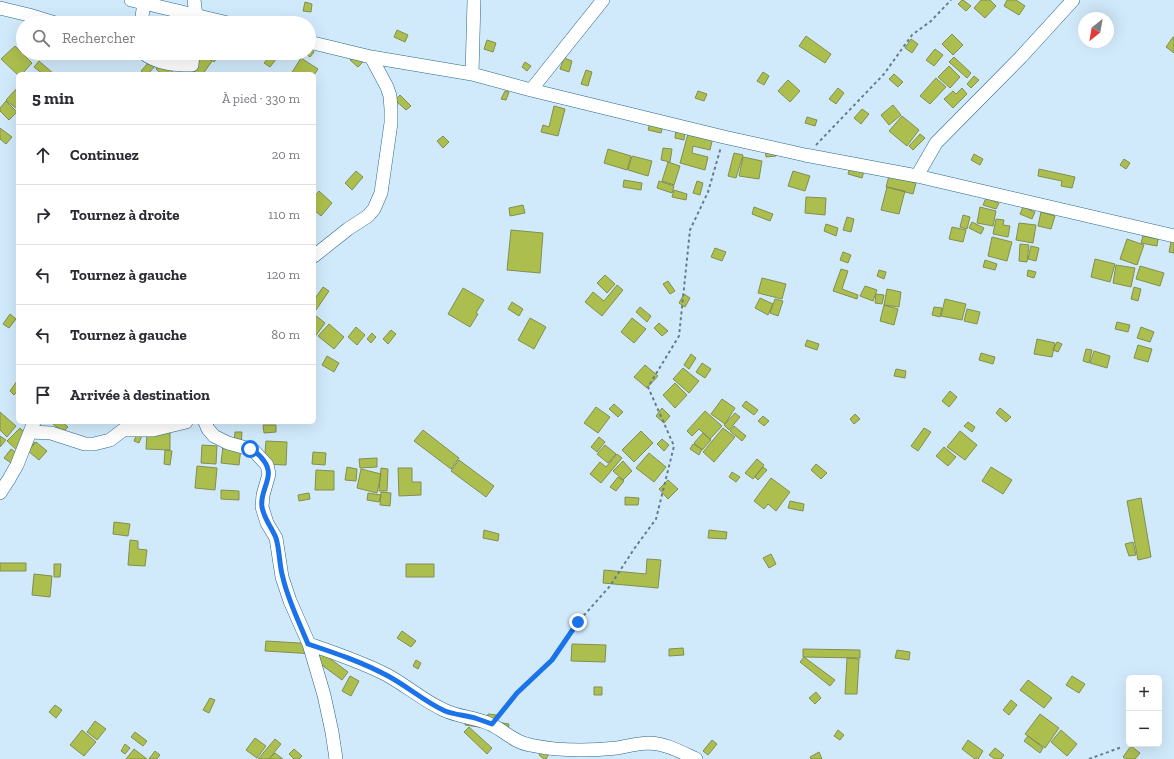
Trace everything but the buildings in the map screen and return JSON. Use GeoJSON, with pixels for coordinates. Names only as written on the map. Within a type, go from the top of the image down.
{"type":"FeatureCollection","features":[{"type":"Feature","properties":{"kind":"street"},"geometry":{"type":"LineString","coordinates":[[194,0],[196,16]]}},
{"type":"Feature","properties":{"kind":"street"},"geometry":{"type":"LineString","coordinates":[[472,74],[474,0]]}},
{"type":"Feature","properties":{"kind":"street"},"geometry":{"type":"LineString","coordinates":[[531,90],[603,0]]}},
{"type":"Feature","properties":{"kind":"street"},"geometry":{"type":"LineString","coordinates":[[917,176],[936,143],[1021,57],[1073,0]]}},
{"type":"Feature","properties":{"kind":"street"},"geometry":{"type":"LineString","coordinates":[[140,16],[138,2],[186,16]]}},
{"type":"Feature","properties":{"kind":"street"},"geometry":{"type":"LineString","coordinates":[[0,8],[32,16]]}},
{"type":"Feature","properties":{"kind":"street"},"geometry":{"type":"LineString","coordinates":[[316,44],[371,57],[472,74],[531,90],[724,137],[806,155],[917,176],[1174,236]]}},
{"type":"Feature","properties":{"kind":"street"},"geometry":{"type":"LineString","coordinates":[[316,254],[348,229],[368,216],[374,209],[381,193],[391,123],[391,109],[387,87],[371,57]]}},
{"type":"Feature","properties":{"kind":"street"},"geometry":{"type":"LineString","coordinates":[[153,60],[163,63],[192,65],[192,60]]}},
{"type":"Feature","properties":{"kind":"street"},"geometry":{"type":"LineString","coordinates":[[0,493],[17,465],[32,427],[85,444],[94,444],[110,440],[122,430],[153,430],[178,424]]}},
{"type":"Feature","properties":{"kind":"street"},"geometry":{"type":"LineString","coordinates":[[206,424],[214,436],[228,443],[254,451],[267,465],[269,474],[262,500],[262,506],[267,523],[276,538],[282,577],[290,601],[308,644],[324,695],[336,759]]}},
{"type":"Feature","properties":{"kind":"street"},"geometry":{"type":"LineString","coordinates":[[308,644],[350,658],[387,675],[444,710],[492,724],[520,743],[554,749],[591,750],[619,748],[636,744],[650,743],[671,748],[696,759]]}},
{"type":"Feature","properties":{"kind":"path"},"geometry":{"type":"LineString","coordinates":[[806,155],[884,74],[912,35],[931,21],[951,0]]}},
{"type":"Feature","properties":{"kind":"path"},"geometry":{"type":"LineString","coordinates":[[492,724],[517,693],[552,660],[578,622],[610,586],[634,548],[656,519],[674,446],[648,387],[679,336],[690,230],[708,192],[724,137]]}},
{"type":"Feature","properties":{"kind":"path"},"geometry":{"type":"LineString","coordinates":[[1089,759],[1122,747]]}},
{"type":"Feature","properties":{"kind":"route"},"geometry":{"type":"LineString","coordinates":[[250,449],[256,452],[267,465],[269,474],[262,500],[264,516],[276,538],[282,577],[290,601],[308,644],[350,658],[387,675],[444,710],[492,724],[517,693],[552,660],[578,622]]}}]}
